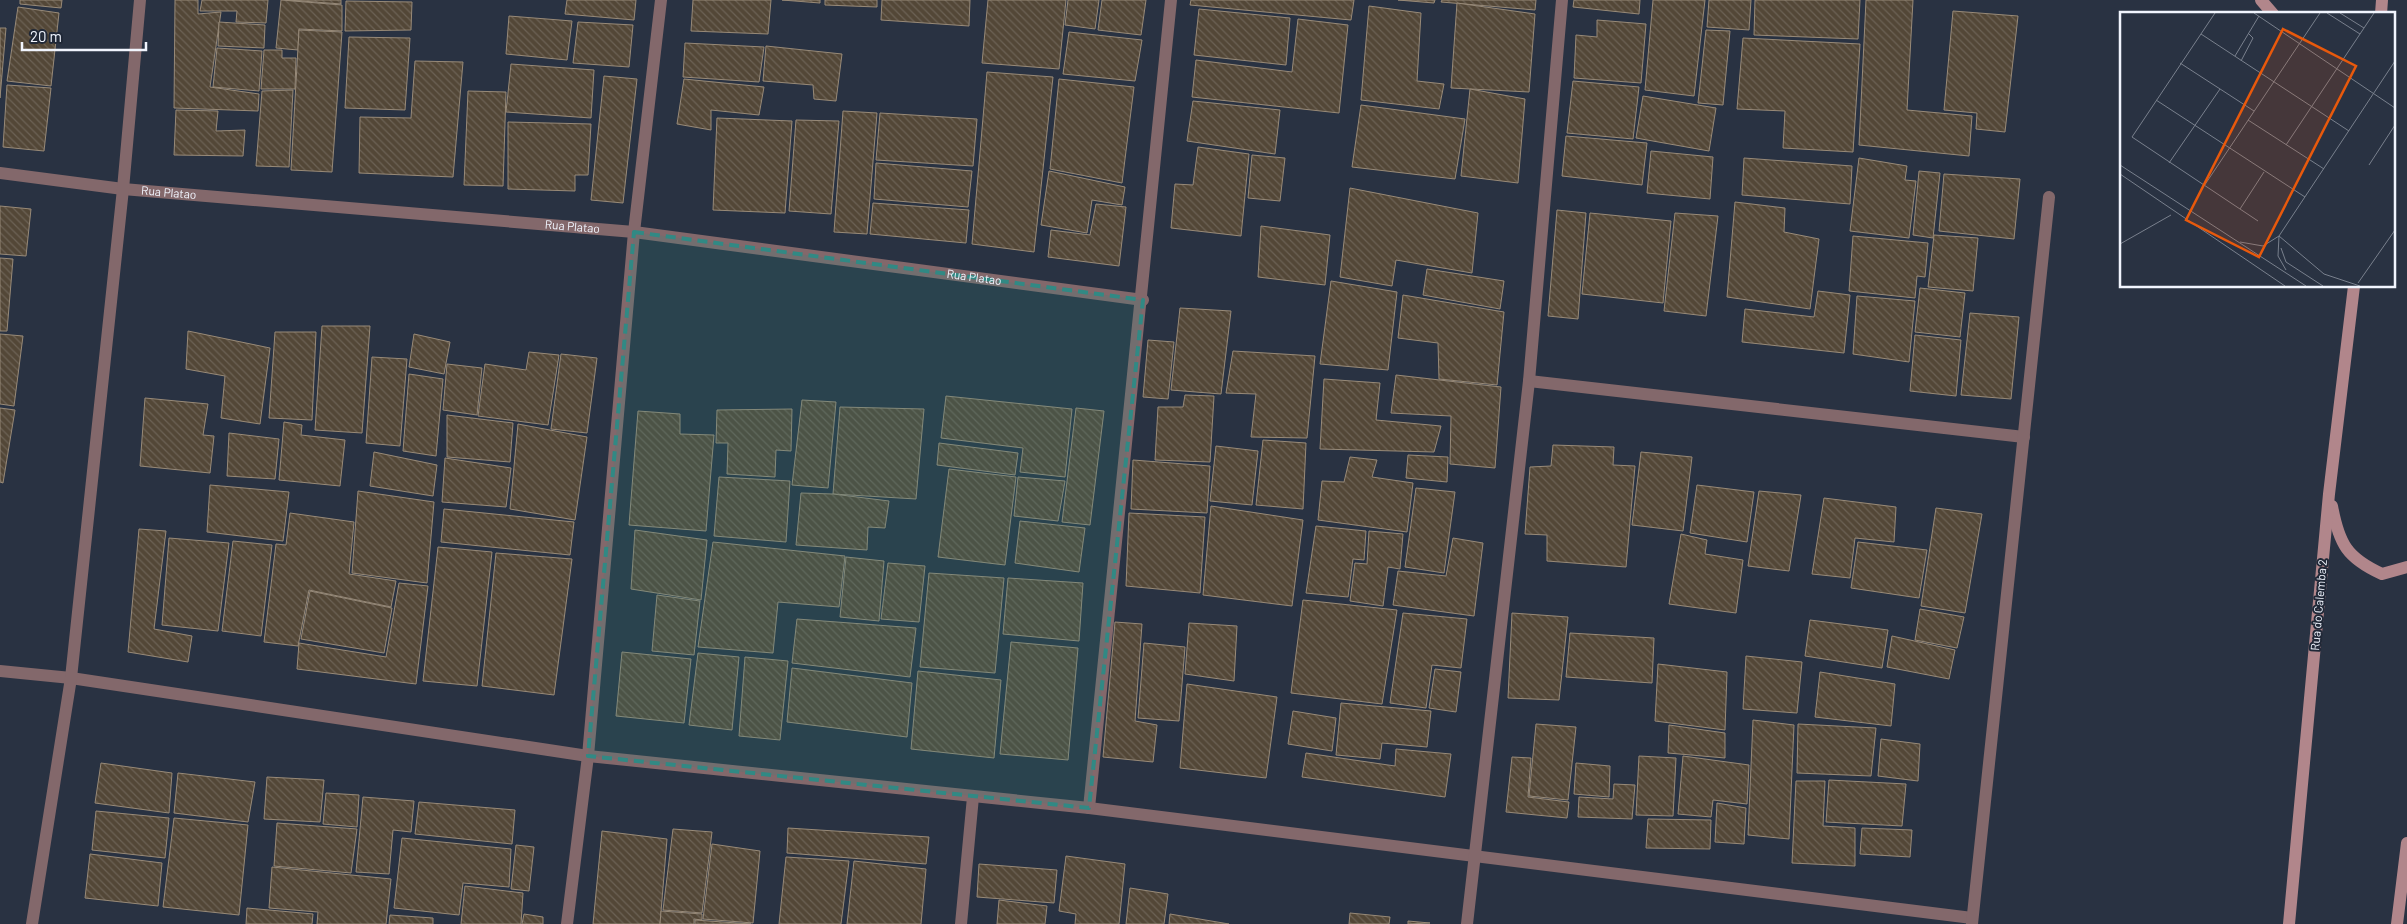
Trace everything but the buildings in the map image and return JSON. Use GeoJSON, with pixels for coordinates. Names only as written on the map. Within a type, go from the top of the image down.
{"type":"FeatureCollection","features":[{"type":"Feature","properties":{"kind":"main road"},"geometry":{"type":"LineString","coordinates":[[2261,0],[2271,12]]}},
{"type":"Feature","properties":{"kind":"main road","name":"Rua do Calemba 2"},"geometry":{"type":"LineString","coordinates":[[2289,924],[2330,494],[2354,288]]}},
{"type":"Feature","properties":{"kind":"main road"},"geometry":{"type":"LineString","coordinates":[[2330,494],[2334,520],[2344,546],[2362,564],[2382,574],[2407,567]]}},
{"type":"Feature","properties":{"kind":"main road"},"geometry":{"type":"LineString","coordinates":[[2398,924],[2407,843]]}},
{"type":"Feature","properties":{"kind":"street"},"geometry":{"type":"LineString","coordinates":[[32,924],[71,678],[123,189],[140,0]]}},
{"type":"Feature","properties":{"kind":"street"},"geometry":{"type":"LineString","coordinates":[[567,924],[588,756],[634,232],[661,0]]}},
{"type":"Feature","properties":{"kind":"street"},"geometry":{"type":"LineString","coordinates":[[1089,808],[1171,0]]}},
{"type":"Feature","properties":{"kind":"street"},"geometry":{"type":"LineString","coordinates":[[1467,924],[1528,381],[1562,0]]}},
{"type":"Feature","properties":{"kind":"street","name":"Rua Platao"},"geometry":{"type":"LineString","coordinates":[[0,173],[123,189],[634,232],[1142,300]]}},
{"type":"Feature","properties":{"kind":"street"},"geometry":{"type":"LineString","coordinates":[[0,672],[71,678],[588,756],[1089,808],[1474,855],[1972,921],[2048,197]]}},
{"type":"Feature","properties":{"kind":"street"},"geometry":{"type":"LineString","coordinates":[[1528,381],[2024,436]]}},
{"type":"Feature","properties":{"kind":"street"},"geometry":{"type":"LineString","coordinates":[[961,924],[974,797]]}},
{"type":"Feature","properties":{"kind":"highlighted area"},"geometry":{"type":"Polygon","coordinates":[[[634,232],[1143,300],[1089,808],[588,756],[634,232]]]}}]}
